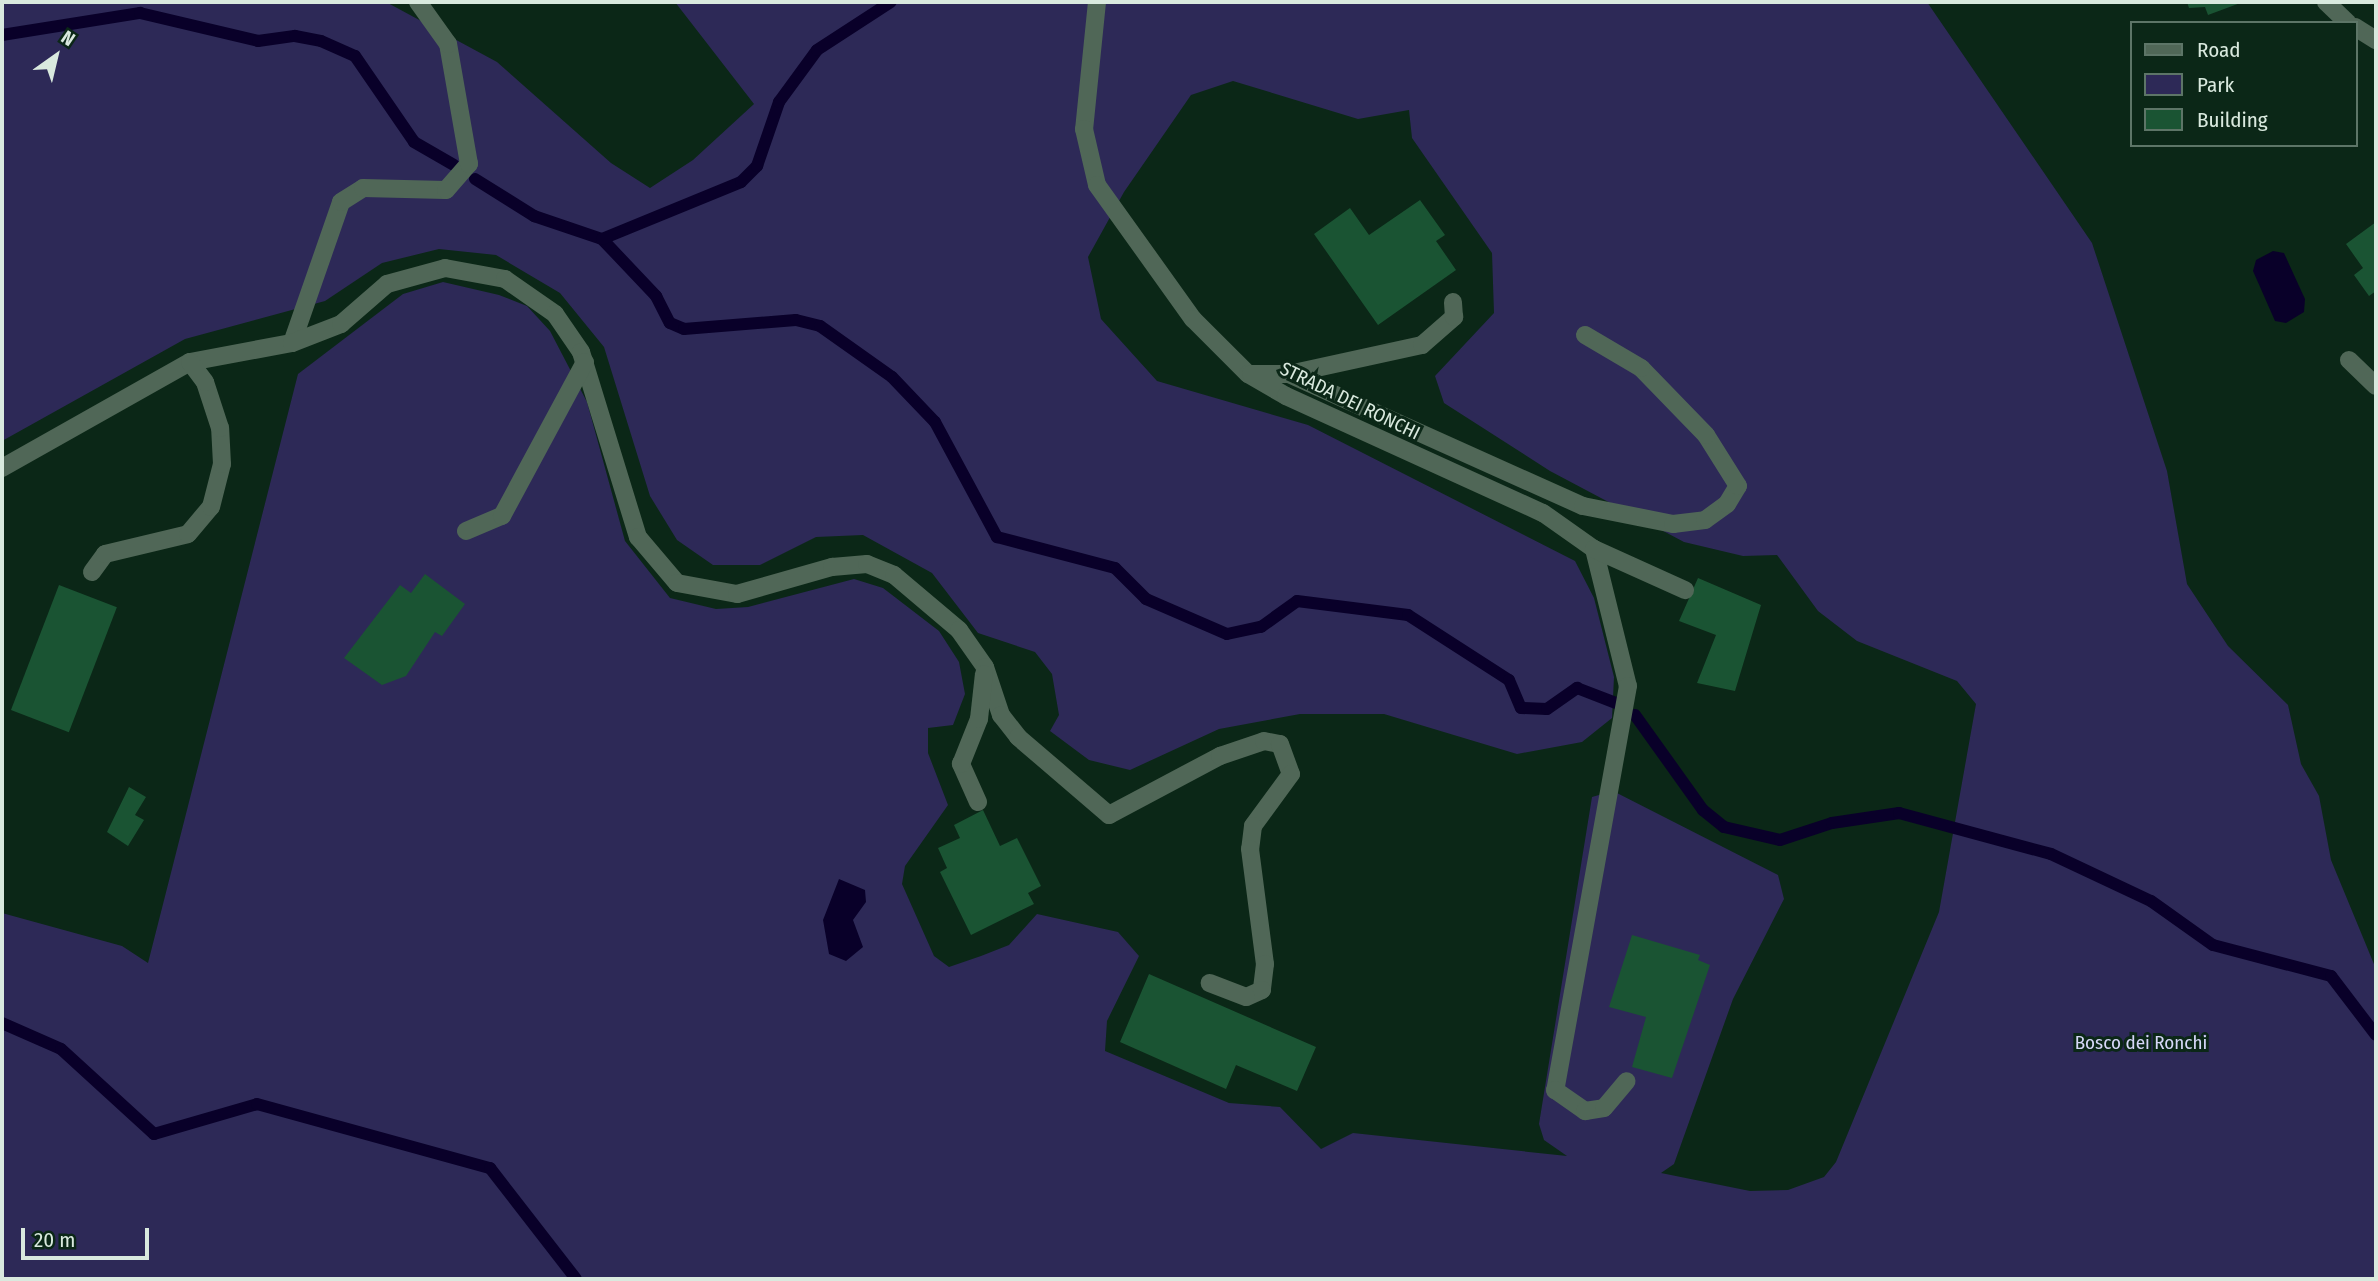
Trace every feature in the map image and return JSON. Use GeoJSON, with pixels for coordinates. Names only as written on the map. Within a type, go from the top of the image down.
{"type":"FeatureCollection","features":[{"type":"Feature","properties":{"kind":"street"},"geometry":{"type":"LineString","coordinates":[[292,343],[341,202],[363,188],[446,190],[469,164],[448,44],[418,2]]}},
{"type":"Feature","properties":{"kind":"street","name":"STRADA DEI RONCHI"},"geometry":{"type":"LineString","coordinates":[[1097,2],[1084,129],[1097,185],[1151,267],[1248,374],[1543,513],[1594,549],[1685,590]]}},
{"type":"Feature","properties":{"kind":"street"},"geometry":{"type":"LineString","coordinates":[[2326,2],[2346,21]]}},
{"type":"Feature","properties":{"kind":"street"},"geometry":{"type":"LineString","coordinates":[[2357,28],[2376,40]]}},
{"type":"Feature","properties":{"kind":"street"},"geometry":{"type":"LineString","coordinates":[[2,468],[190,362],[292,343],[341,324],[387,284],[445,268],[480,271],[532,294],[555,314],[585,362],[628,512],[664,573],[691,588],[737,594],[867,564],[922,596],[959,630],[985,667],[1000,715],[1018,737],[1110,815],[1220,756],[1264,741],[1280,744],[1289,757],[1284,791],[1253,826],[1250,849],[1265,964],[1262,990],[1246,997],[1210,983]]}},
{"type":"Feature","properties":{"kind":"street"},"geometry":{"type":"LineString","coordinates":[[1248,374],[1289,374],[1422,345],[1454,317],[1452,302]]}},
{"type":"Feature","properties":{"kind":"street"},"geometry":{"type":"LineString","coordinates":[[1289,374],[1583,506],[1672,524],[1705,520],[1727,504],[1738,486],[1706,435],[1642,368],[1585,335]]}},
{"type":"Feature","properties":{"kind":"street"},"geometry":{"type":"LineString","coordinates":[[2349,360],[2376,386]]}},
{"type":"Feature","properties":{"kind":"street"},"geometry":{"type":"LineString","coordinates":[[92,572],[105,554],[188,534],[211,508],[222,464],[220,428],[205,382],[190,362]]}},
{"type":"Feature","properties":{"kind":"street"},"geometry":{"type":"LineString","coordinates":[[466,531],[502,516],[585,362]]}},
{"type":"Feature","properties":{"kind":"street"},"geometry":{"type":"LineString","coordinates":[[1594,549],[1628,672],[1624,731],[1609,789],[1555,1090],[1585,1111],[1604,1108],[1627,1081]]}},
{"type":"Feature","properties":{"kind":"street"},"geometry":{"type":"LineString","coordinates":[[978,802],[961,764],[978,719],[985,667]]}},
{"type":"Feature","properties":{"kind":"green space","name":"Bosco dei Ronchi"},"geometry":{"type":"Polygon","coordinates":[[[2,2],[386,2],[497,62],[611,163],[650,188],[693,160],[754,104],[675,2],[1927,2],[2092,243],[2167,471],[2187,584],[2228,646],[2288,705],[2301,764],[2319,796],[2331,860],[2376,969],[2376,1279],[2,1279],[2,913],[122,946],[148,963],[298,374],[403,294],[443,282],[499,295],[527,306],[550,331],[587,402],[625,541],[670,598],[716,609],[748,607],[854,579],[883,588],[939,631],[959,662],[965,694],[953,725],[928,728],[928,753],[948,805],[905,866],[902,884],[934,956],[949,967],[1009,945],[1037,914],[1118,932],[1139,956],[1107,1021],[1105,1051],[1229,1103],[1280,1107],[1321,1149],[1353,1133],[1567,1156],[1544,1140],[1539,1124],[1592,797],[1613,791],[1778,875],[1784,899],[1733,999],[1674,1164],[1661,1173],[1750,1191],[1788,1190],[1824,1177],[1836,1162],[1939,912],[1976,704],[1957,681],[1857,641],[1818,611],[1777,555],[1743,556],[1684,542],[1550,471],[1444,403],[1435,376],[1494,313],[1492,253],[1412,138],[1409,110],[1358,119],[1233,81],[1191,95],[1124,192],[1088,257],[1101,319],[1157,381],[1308,425],[1575,561],[1594,598],[1614,677],[1612,718],[1582,742],[1517,754],[1384,714],[1300,714],[1219,729],[1130,770],[1089,760],[1050,731],[1059,715],[1052,674],[1035,652],[978,633],[932,573],[863,535],[816,537],[760,565],[713,565],[677,540],[650,496],[604,347],[560,293],[496,255],[439,249],[382,263],[325,301],[185,339],[2,441],[2,2]]]}},
{"type":"Feature","properties":{"kind":"shaded area"},"geometry":{"type":"Polygon","coordinates":[[[2273,251],[2284,253],[2305,299],[2304,312],[2286,323],[2275,321],[2253,271],[2256,260],[2273,251]]]}},
{"type":"Feature","properties":{"kind":"shaded area"},"geometry":{"type":"Polygon","coordinates":[[[839,879],[865,890],[866,902],[853,920],[863,947],[846,961],[829,954],[823,920],[839,879]]]}},
{"type":"Feature","properties":{"kind":"building"},"geometry":{"type":"Polygon","coordinates":[[[2187,2],[2243,2],[2208,15],[2205,7],[2189,8],[2187,2]]]}},
{"type":"Feature","properties":{"kind":"building"},"geometry":{"type":"Polygon","coordinates":[[[1420,200],[1445,235],[1436,241],[1456,270],[1378,325],[1314,234],[1350,208],[1369,235],[1420,200]]]}},
{"type":"Feature","properties":{"kind":"building"},"geometry":{"type":"Polygon","coordinates":[[[2376,222],[2376,291],[2369,296],[2354,275],[2363,268],[2346,244],[2376,222]]]}},
{"type":"Feature","properties":{"kind":"building"},"geometry":{"type":"Polygon","coordinates":[[[425,574],[465,604],[442,636],[435,632],[406,676],[382,685],[344,658],[400,585],[411,593],[425,574]]]}},
{"type":"Feature","properties":{"kind":"building"},"geometry":{"type":"Polygon","coordinates":[[[1698,578],[1761,605],[1735,691],[1697,683],[1716,635],[1679,621],[1698,578]]]}},
{"type":"Feature","properties":{"kind":"building"},"geometry":{"type":"Polygon","coordinates":[[[59,585],[117,607],[69,732],[11,710],[59,585]]]}},
{"type":"Feature","properties":{"kind":"building"},"geometry":{"type":"Polygon","coordinates":[[[129,787],[146,797],[135,815],[144,820],[128,846],[107,832],[129,787]]]}},
{"type":"Feature","properties":{"kind":"building"},"geometry":{"type":"Polygon","coordinates":[[[983,810],[1000,846],[1017,838],[1041,886],[1028,893],[1034,904],[971,935],[940,872],[947,868],[938,848],[960,838],[954,825],[983,810]]]}},
{"type":"Feature","properties":{"kind":"building"},"geometry":{"type":"Polygon","coordinates":[[[1632,935],[1700,955],[1698,960],[1710,965],[1672,1078],[1632,1067],[1646,1017],[1609,1007],[1632,935]]]}},
{"type":"Feature","properties":{"kind":"building"},"geometry":{"type":"Polygon","coordinates":[[[1149,974],[1316,1047],[1297,1091],[1236,1065],[1226,1089],[1120,1042],[1149,974]]]}},
{"type":"Feature","properties":{"kind":"waterway"},"geometry":{"type":"LineString","coordinates":[[602,239],[741,182],[757,166],[779,102],[817,50],[891,2]]}},
{"type":"Feature","properties":{"kind":"waterway"},"geometry":{"type":"LineString","coordinates":[[2,35],[140,13],[258,41],[295,36],[321,41],[355,56],[414,142],[454,165]]}},
{"type":"Feature","properties":{"kind":"waterway"},"geometry":{"type":"LineString","coordinates":[[475,179],[534,216],[602,239],[656,296],[670,323],[684,329],[796,320],[820,326],[892,377],[935,422],[997,537],[1115,568],[1146,599],[1227,634],[1261,627],[1297,601],[1408,615],[1509,680],[1521,708],[1547,709],[1577,688],[1616,703]]}},
{"type":"Feature","properties":{"kind":"waterway"},"geometry":{"type":"LineString","coordinates":[[1635,715],[1703,810],[1724,827],[1780,840],[1832,823],[1899,813],[2051,854],[2151,901],[2213,945],[2331,976],[2376,1035]]}},
{"type":"Feature","properties":{"kind":"waterway"},"geometry":{"type":"LineString","coordinates":[[2,1023],[61,1049],[154,1134],[257,1104],[490,1168],[576,1279]]}}]}
